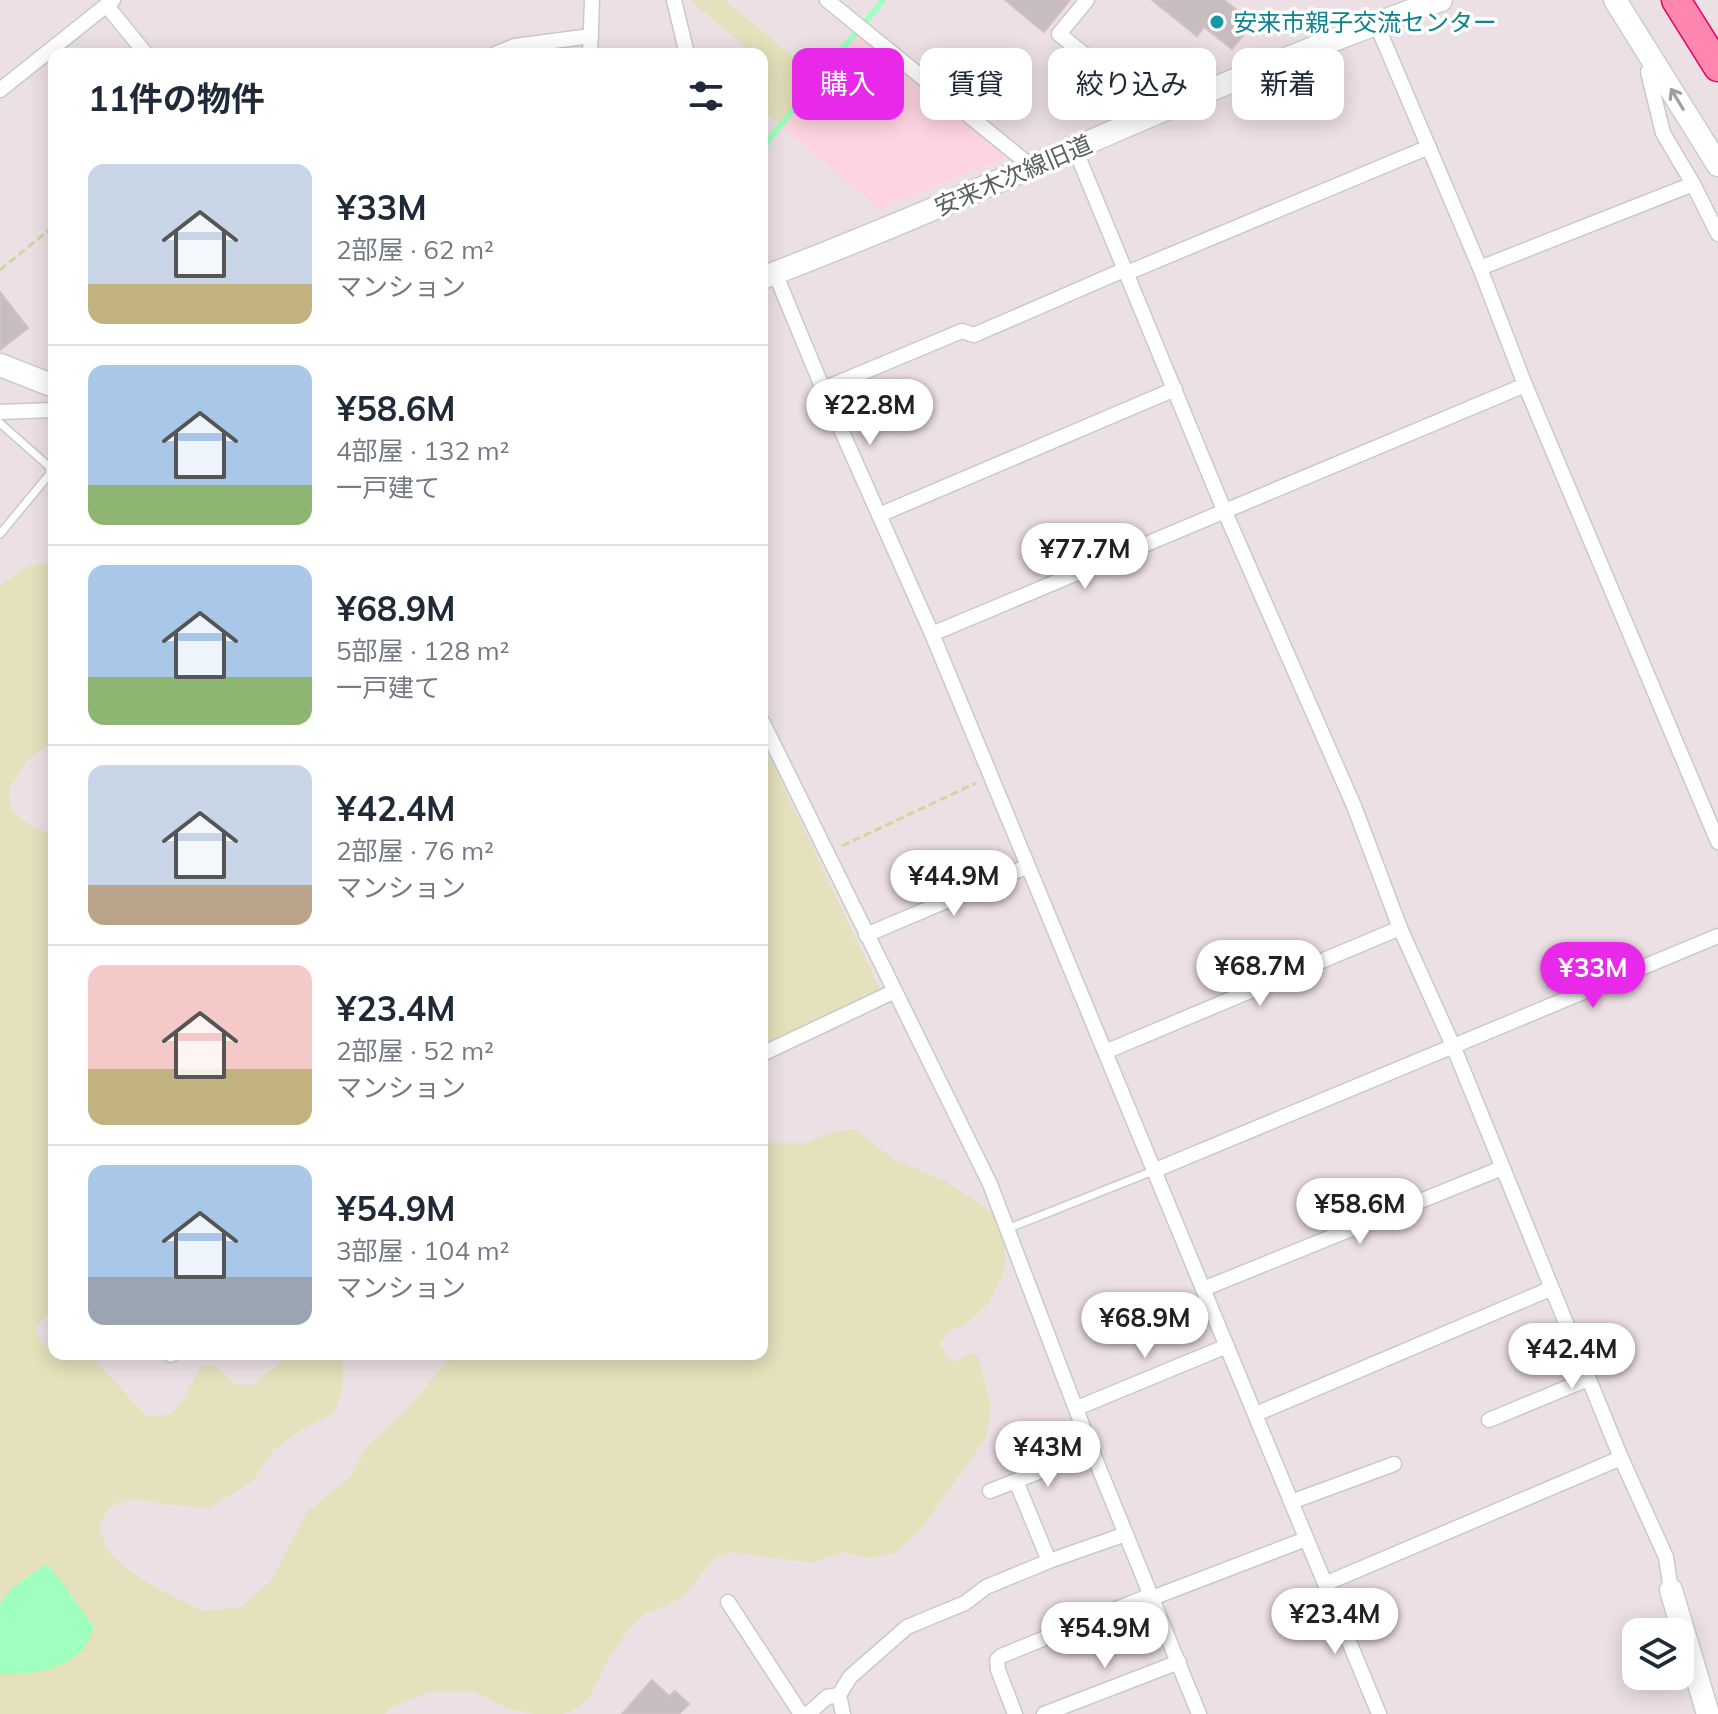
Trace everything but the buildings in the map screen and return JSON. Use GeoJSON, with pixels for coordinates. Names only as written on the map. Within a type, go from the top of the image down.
{"type":"FeatureCollection","features":[{"type":"Feature","properties":{"kind":"highway"},"geometry":{"type":"LineString","coordinates":[[1676,0],[1718,67]]}},
{"type":"Feature","properties":{"kind":"highway"},"geometry":{"type":"LineString","coordinates":[[1689,0],[1718,46]]}},
{"type":"Feature","properties":{"kind":"street"},"geometry":{"type":"LineString","coordinates":[[590,48],[592,0]]}},
{"type":"Feature","properties":{"kind":"street"},"geometry":{"type":"LineString","coordinates":[[674,0],[686,48]]}},
{"type":"Feature","properties":{"kind":"street"},"geometry":{"type":"LineString","coordinates":[[827,0],[1032,167]]}},
{"type":"Feature","properties":{"kind":"street"},"geometry":{"type":"LineString","coordinates":[[1076,48],[1059,34],[1087,0]]}},
{"type":"Feature","properties":{"kind":"street","name":"安来木次線旧道"},"geometry":{"type":"LineString","coordinates":[[1216,89],[1376,23],[1441,0]]}},
{"type":"Feature","properties":{"kind":"street"},"geometry":{"type":"LineString","coordinates":[[1615,0],[1718,165]]}},
{"type":"Feature","properties":{"kind":"street"},"geometry":{"type":"LineString","coordinates":[[52,48],[110,3],[142,48]]}},
{"type":"Feature","properties":{"kind":"street"},"geometry":{"type":"LineString","coordinates":[[1376,23],[1480,268],[1525,385],[1712,806],[1718,842]]}},
{"type":"Feature","properties":{"kind":"street"},"geometry":{"type":"LineString","coordinates":[[510,48],[591,36]]}},
{"type":"Feature","properties":{"kind":"street"},"geometry":{"type":"LineString","coordinates":[[1,87],[48,51]]}},
{"type":"Feature","properties":{"kind":"street"},"geometry":{"type":"LineString","coordinates":[[1655,62],[1648,72],[1663,133],[1718,234]]}},
{"type":"Feature","properties":{"kind":"street","name":"安来木次線旧道"},"geometry":{"type":"LineString","coordinates":[[768,272],[1032,167],[1141,120]]}},
{"type":"Feature","properties":{"kind":"street"},"geometry":{"type":"LineString","coordinates":[[823,389],[962,331],[974,335],[1429,147]]}},
{"type":"Feature","properties":{"kind":"street"},"geometry":{"type":"LineString","coordinates":[[1075,149],[1224,510],[1354,806],[1400,928],[1454,1048],[1550,1289],[1666,1557],[1671,1590],[1708,1714]]}},
{"type":"Feature","properties":{"kind":"street"},"geometry":{"type":"LineString","coordinates":[[1480,268],[1693,184]]}},
{"type":"Feature","properties":{"kind":"street"},"geometry":{"type":"LineString","coordinates":[[768,274],[823,389],[932,634],[1379,1714]]}},
{"type":"Feature","properties":{"kind":"street"},"geometry":{"type":"LineString","coordinates":[[0,365],[48,384]]}},
{"type":"Feature","properties":{"kind":"street"},"geometry":{"type":"LineString","coordinates":[[932,634],[1525,385]]}},
{"type":"Feature","properties":{"kind":"street"},"geometry":{"type":"LineString","coordinates":[[879,515],[1175,389]]}},
{"type":"Feature","properties":{"kind":"street"},"geometry":{"type":"LineString","coordinates":[[0,412],[48,410]]}},
{"type":"Feature","properties":{"kind":"street"},"geometry":{"type":"LineString","coordinates":[[768,733],[990,1184],[1092,1451],[1199,1714]]}},
{"type":"Feature","properties":{"kind":"street"},"geometry":{"type":"LineString","coordinates":[[866,935],[1026,867]]}},
{"type":"Feature","properties":{"kind":"street"},"geometry":{"type":"LineString","coordinates":[[1105,1052],[1400,928]]}},
{"type":"Feature","properties":{"kind":"street"},"geometry":{"type":"LineString","coordinates":[[1153,1171],[1718,936]]}},
{"type":"Feature","properties":{"kind":"street"},"geometry":{"type":"LineString","coordinates":[[768,1051],[893,992]]}},
{"type":"Feature","properties":{"kind":"street"},"geometry":{"type":"LineString","coordinates":[[1203,1289],[1502,1168]]}},
{"type":"Feature","properties":{"kind":"street"},"geometry":{"type":"LineString","coordinates":[[1256,1414],[1550,1289]]}},
{"type":"Feature","properties":{"kind":"street"},"geometry":{"type":"LineString","coordinates":[[1077,1408],[1227,1346]]}},
{"type":"Feature","properties":{"kind":"street"},"geometry":{"type":"LineString","coordinates":[[1489,1420],[1588,1379]]}},
{"type":"Feature","properties":{"kind":"street"},"geometry":{"type":"LineString","coordinates":[[990,1491],[1092,1451]]}},
{"type":"Feature","properties":{"kind":"street"},"geometry":{"type":"LineString","coordinates":[[1327,1583],[1621,1458]]}},
{"type":"Feature","properties":{"kind":"street"},"geometry":{"type":"LineString","coordinates":[[1291,1502],[1394,1464]]}},
{"type":"Feature","properties":{"kind":"street"},"geometry":{"type":"LineString","coordinates":[[1016,1481],[1049,1561]]}},
{"type":"Feature","properties":{"kind":"street"},"geometry":{"type":"LineString","coordinates":[[843,1714],[839,1695],[850,1677],[907,1627],[965,1603],[986,1587],[1126,1534]]}},
{"type":"Feature","properties":{"kind":"street"},"geometry":{"type":"LineString","coordinates":[[1014,1713],[998,1670],[997,1660],[1001,1656],[1306,1539]]}},
{"type":"Feature","properties":{"kind":"street"},"geometry":{"type":"LineString","coordinates":[[728,1602],[801,1714]]}},
{"type":"Feature","properties":{"kind":"street"},"geometry":{"type":"LineString","coordinates":[[1044,1714],[1179,1662]]}},
{"type":"Feature","properties":{"kind":"street"},"geometry":{"type":"LineString","coordinates":[[808,1714],[827,1697],[839,1695]]}},
{"type":"Feature","properties":{"kind":"lane"},"geometry":{"type":"LineString","coordinates":[[0,423],[48,465]]}},
{"type":"Feature","properties":{"kind":"lane"},"geometry":{"type":"LineString","coordinates":[[0,534],[48,477]]}},
{"type":"Feature","properties":{"kind":"lane"},"geometry":{"type":"LineString","coordinates":[[1007,1229],[1153,1171]]}},
{"type":"Feature","properties":{"kind":"path"},"geometry":{"type":"LineString","coordinates":[[0,270],[48,231]]}},
{"type":"Feature","properties":{"kind":"path"},"geometry":{"type":"LineString","coordinates":[[827,852],[990,777]]}},
{"type":"Feature","properties":{"kind":"shaded area"},"geometry":{"type":"Polygon","coordinates":[[[690,0],[724,0],[792,56],[792,110],[780,125],[768,114],[768,48],[743,48],[690,0]]]}},
{"type":"Feature","properties":{"kind":"shaded area"},"geometry":{"type":"Polygon","coordinates":[[[858,33],[876,48],[846,48],[858,33]]]}},
{"type":"Feature","properties":{"kind":"shaded area"},"geometry":{"type":"Polygon","coordinates":[[[904,71],[920,84],[920,120],[964,120],[1007,155],[880,209],[782,127],[792,115],[792,120],[904,120],[904,71]]]}},
{"type":"Feature","properties":{"kind":"shaded area"},"geometry":{"type":"Polygon","coordinates":[[[48,562],[48,745],[26,762],[9,790],[12,812],[36,829],[48,832],[48,1314],[35,1328],[41,1344],[48,1347],[48,1360],[95,1360],[147,1417],[171,1414],[184,1398],[201,1366],[215,1365],[235,1384],[252,1385],[284,1360],[343,1360],[343,1387],[334,1413],[304,1428],[274,1449],[252,1482],[209,1508],[132,1498],[108,1508],[99,1528],[107,1548],[122,1566],[203,1611],[241,1607],[271,1581],[307,1512],[350,1477],[365,1449],[412,1404],[445,1363],[451,1360],[768,1360],[768,1143],[806,1143],[829,1133],[854,1129],[895,1160],[947,1182],[994,1214],[1005,1235],[1004,1272],[988,1304],[963,1326],[948,1332],[940,1344],[950,1361],[970,1353],[978,1356],[991,1405],[986,1438],[920,1530],[895,1553],[868,1558],[843,1552],[812,1563],[730,1552],[713,1559],[688,1592],[667,1606],[644,1614],[626,1632],[589,1698],[572,1711],[561,1714],[532,1714],[507,1708],[473,1691],[429,1692],[393,1707],[385,1714],[0,1714],[0,586],[24,568],[48,562]]]}},
{"type":"Feature","properties":{"kind":"shaded area"},"geometry":{"type":"Polygon","coordinates":[[[768,755],[880,989],[768,1042],[768,755]]]}},
{"type":"Feature","properties":{"kind":"shaded area"},"geometry":{"type":"Polygon","coordinates":[[[46,1564],[94,1627],[80,1652],[57,1667],[29,1673],[0,1674],[0,1604],[12,1588],[46,1564]]]}},
{"type":"Feature","properties":{"kind":"waterway"},"geometry":{"type":"LineString","coordinates":[[867,20],[883,0]]}},
{"type":"Feature","properties":{"kind":"waterway"},"geometry":{"type":"LineString","coordinates":[[768,141],[854,35]]}},
{"type":"Feature","properties":{"kind":"place","name":"安来市親子交流センター"},"geometry":{"type":"Point","coordinates":[1217,22]}}]}
